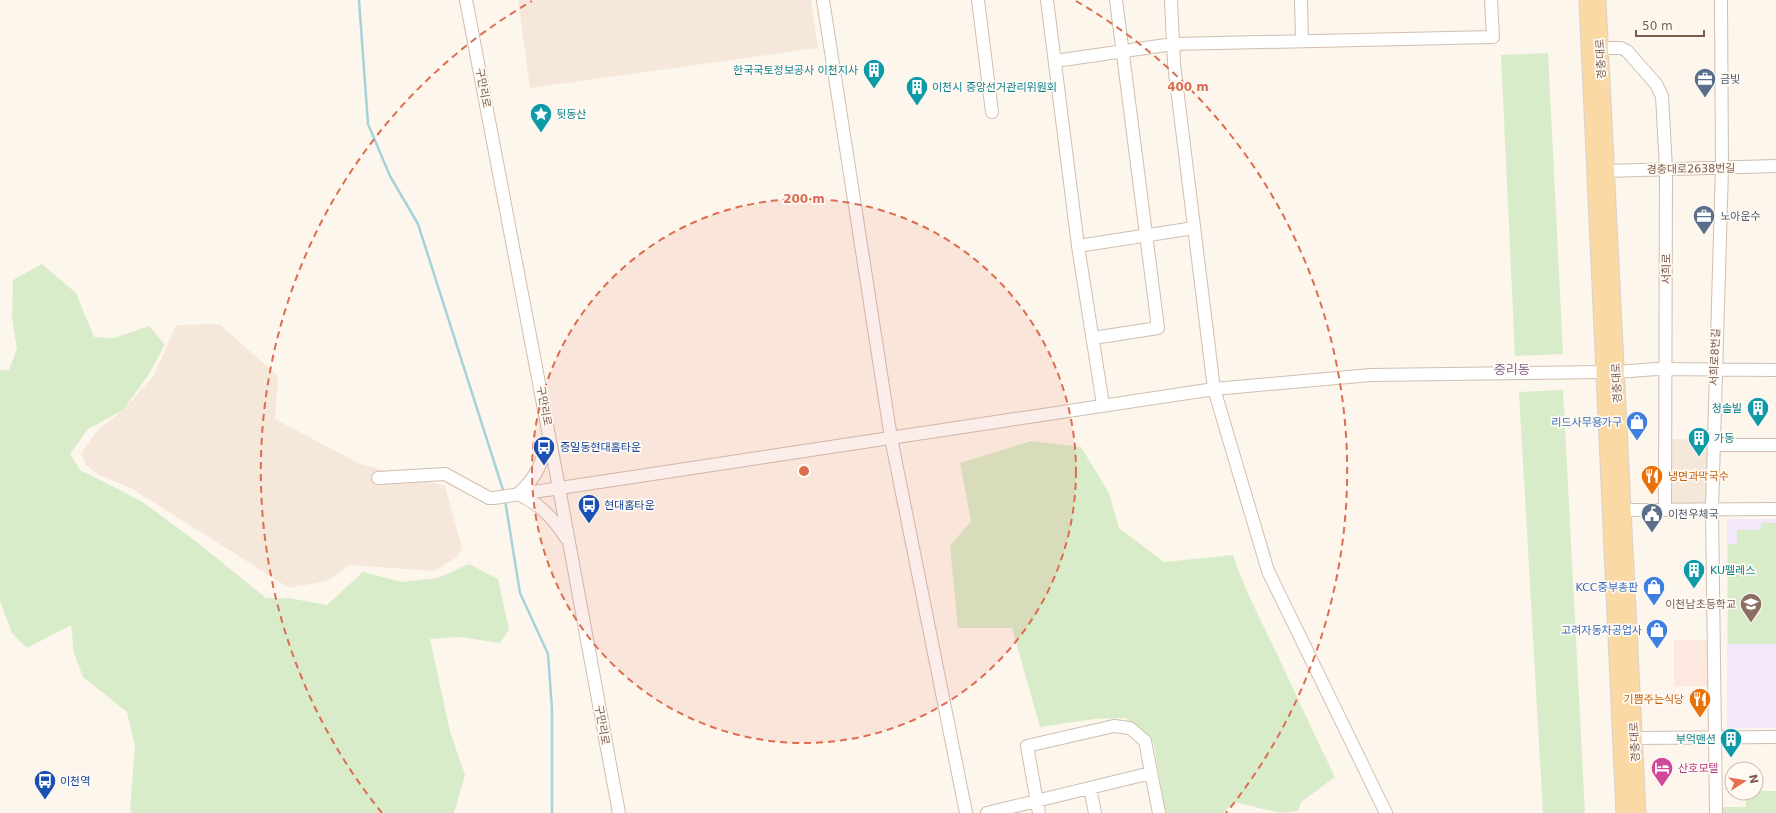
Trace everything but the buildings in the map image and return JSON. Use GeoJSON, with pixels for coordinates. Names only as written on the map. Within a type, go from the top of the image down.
{"type":"FeatureCollection","features":[{"type":"Feature","properties":{"kind":"main road","name":"경충대로"},"geometry":{"type":"LineString","coordinates":[[1587,0],[1610,372],[1623,510],[1638,813]]}},
{"type":"Feature","properties":{"kind":"main road","name":"경충대로"},"geometry":{"type":"LineString","coordinates":[[1598,0],[1606,171],[1610,372],[1624,813]]}},
{"type":"Feature","properties":{"kind":"street","name":"구만리로"},"geometry":{"type":"LineString","coordinates":[[466,0],[549,433],[618,813]]}},
{"type":"Feature","properties":{"kind":"street"},"geometry":{"type":"LineString","coordinates":[[823,0],[891,438],[966,813]]}},
{"type":"Feature","properties":{"kind":"street"},"geometry":{"type":"LineString","coordinates":[[978,0],[992,112]]}},
{"type":"Feature","properties":{"kind":"street"},"geometry":{"type":"LineString","coordinates":[[1047,0],[1078,246],[1103,406]]}},
{"type":"Feature","properties":{"kind":"street"},"geometry":{"type":"LineString","coordinates":[[1093,338],[1158,328],[1116,0]]}},
{"type":"Feature","properties":{"kind":"street"},"geometry":{"type":"LineString","coordinates":[[1170,0],[1173,44],[1214,389],[1268,571],[1386,813]]}},
{"type":"Feature","properties":{"kind":"street"},"geometry":{"type":"LineString","coordinates":[[1301,0],[1302,42]]}},
{"type":"Feature","properties":{"kind":"street"},"geometry":{"type":"LineString","coordinates":[[1054,61],[1173,44],[1493,37],[1492,0]]}},
{"type":"Feature","properties":{"kind":"street","name":"서희로8번길"},"geometry":{"type":"LineString","coordinates":[[1716,813],[1712,510],[1722,168],[1721,0]]}},
{"type":"Feature","properties":{"kind":"street","name":"서희로"},"geometry":{"type":"LineString","coordinates":[[1600,48],[1621,48],[1627,51],[1659,88],[1662,96],[1666,170],[1667,370],[1665,510]]}},
{"type":"Feature","properties":{"kind":"street","name":"경충대로2638번길"},"geometry":{"type":"LineString","coordinates":[[1606,171],[1776,166]]}},
{"type":"Feature","properties":{"kind":"street"},"geometry":{"type":"LineString","coordinates":[[1078,246],[1194,228]]}},
{"type":"Feature","properties":{"kind":"street"},"geometry":{"type":"LineString","coordinates":[[378,478],[445,474],[489,498],[494,498],[1214,389],[1371,375],[1715,369],[1776,370]]}},
{"type":"Feature","properties":{"kind":"street"},"geometry":{"type":"LineString","coordinates":[[518,494],[528,485],[543,458],[549,433]]}},
{"type":"Feature","properties":{"kind":"street"},"geometry":{"type":"LineString","coordinates":[[1714,445],[1776,445]]}},
{"type":"Feature","properties":{"kind":"street"},"geometry":{"type":"LineString","coordinates":[[518,494],[532,500],[544,510],[569,541]]}},
{"type":"Feature","properties":{"kind":"street"},"geometry":{"type":"LineString","coordinates":[[1623,510],[1776,509]]}},
{"type":"Feature","properties":{"kind":"street"},"geometry":{"type":"LineString","coordinates":[[1039,813],[1027,746],[1114,726],[1130,728],[1145,741],[1159,813]]}},
{"type":"Feature","properties":{"kind":"street"},"geometry":{"type":"LineString","coordinates":[[1635,738],[1776,737]]}},
{"type":"Feature","properties":{"kind":"street"},"geometry":{"type":"LineString","coordinates":[[987,813],[1151,773]]}},
{"type":"Feature","properties":{"kind":"street"},"geometry":{"type":"LineString","coordinates":[[1090,788],[1096,813]]}},
{"type":"Feature","properties":{"kind":"shaded area"},"geometry":{"type":"Polygon","coordinates":[[[518,0],[811,0],[818,48],[530,88],[518,0]]]}},
{"type":"Feature","properties":{"kind":"shaded area"},"geometry":{"type":"Polygon","coordinates":[[[219,324],[278,376],[275,419],[360,464],[445,486],[462,548],[457,557],[434,571],[349,565],[327,581],[289,588],[131,488],[99,475],[86,465],[81,453],[97,431],[123,410],[153,377],[176,325],[219,324]]]}},
{"type":"Feature","properties":{"kind":"shaded area"},"geometry":{"type":"Polygon","coordinates":[[[1669,439],[1708,440],[1708,505],[1668,505],[1669,439]]]}},
{"type":"Feature","properties":{"kind":"shaded area","name":"이천남초등학교"},"geometry":{"type":"Polygon","coordinates":[[[1727,519],[1776,519],[1776,728],[1727,728],[1727,519]]]}},
{"type":"Feature","properties":{"kind":"shaded area"},"geometry":{"type":"Polygon","coordinates":[[[1674,640],[1709,640],[1710,686],[1674,686],[1674,640]]]}},
{"type":"Feature","properties":{"kind":"green space"},"geometry":{"type":"Polygon","coordinates":[[[1548,53],[1563,354],[1515,356],[1501,55],[1548,53]]]}},
{"type":"Feature","properties":{"kind":"green space"},"geometry":{"type":"Polygon","coordinates":[[[42,264],[76,293],[94,337],[114,338],[149,326],[165,345],[147,377],[123,410],[88,429],[70,454],[80,470],[141,501],[193,539],[266,598],[288,598],[327,605],[363,572],[402,582],[438,578],[469,564],[498,579],[509,630],[500,643],[460,637],[430,639],[450,732],[465,775],[454,813],[133,813],[130,810],[135,747],[127,712],[83,677],[74,653],[71,625],[27,648],[12,633],[0,601],[0,370],[9,370],[17,349],[12,317],[13,280],[42,264]]]}},
{"type":"Feature","properties":{"kind":"green space"},"geometry":{"type":"Polygon","coordinates":[[[1563,390],[1585,813],[1543,813],[1519,392],[1563,390]]]}},
{"type":"Feature","properties":{"kind":"green space"},"geometry":{"type":"Polygon","coordinates":[[[1031,441],[1081,447],[1109,493],[1119,528],[1164,562],[1233,555],[1250,599],[1335,777],[1301,802],[1298,811],[1281,813],[1234,802],[1224,813],[1165,813],[1154,743],[1126,718],[1095,719],[1040,727],[1012,628],[958,628],[950,546],[971,521],[960,463],[1031,441]]]}},
{"type":"Feature","properties":{"kind":"green space"},"geometry":{"type":"Polygon","coordinates":[[[1761,523],[1776,523],[1776,644],[1728,644],[1728,544],[1737,544],[1737,530],[1761,530],[1761,523]]]}},
{"type":"Feature","properties":{"kind":"green space"},"geometry":{"type":"Polygon","coordinates":[[[1764,791],[1776,791],[1776,813],[1722,813],[1722,807],[1746,807],[1746,801],[1764,801],[1764,791]]]}},
{"type":"Feature","properties":{"kind":"waterway"},"geometry":{"type":"LineString","coordinates":[[359,0],[368,124],[390,176],[418,224],[504,493]]}},
{"type":"Feature","properties":{"kind":"waterway"},"geometry":{"type":"LineString","coordinates":[[505,500],[520,593],[548,654],[552,709],[552,813]]}},
{"type":"Feature","properties":{"kind":"place","name":"한국국토정보공사 이천지사"},"geometry":{"type":"Point","coordinates":[874,90]}},
{"type":"Feature","properties":{"kind":"place","name":"금빛"},"geometry":{"type":"Point","coordinates":[1705,98]}},
{"type":"Feature","properties":{"kind":"place","name":"이천시 중앙선거관리위원회"},"geometry":{"type":"Point","coordinates":[917,106]}},
{"type":"Feature","properties":{"kind":"place","name":"뒷동산"},"geometry":{"type":"Point","coordinates":[541,134]}},
{"type":"Feature","properties":{"kind":"place","name":"노아운수"},"geometry":{"type":"Point","coordinates":[1704,236]}},
{"type":"Feature","properties":{"kind":"place","name":"청솔빌"},"geometry":{"type":"Point","coordinates":[1758,428]}},
{"type":"Feature","properties":{"kind":"place","name":"리드사무용가구"},"geometry":{"type":"Point","coordinates":[1637,442]}},
{"type":"Feature","properties":{"kind":"place","name":"가동"},"geometry":{"type":"Point","coordinates":[1699,458]}},
{"type":"Feature","properties":{"kind":"place","name":"증일동현대홈타운"},"geometry":{"type":"Point","coordinates":[544,466]}},
{"type":"Feature","properties":{"kind":"place","name":"냉면과막국수"},"geometry":{"type":"Point","coordinates":[1652,496]}},
{"type":"Feature","properties":{"kind":"place","name":"현대홈타운"},"geometry":{"type":"Point","coordinates":[589,524]}},
{"type":"Feature","properties":{"kind":"place","name":"이천우체국"},"geometry":{"type":"Point","coordinates":[1652,534]}},
{"type":"Feature","properties":{"kind":"place","name":"KU펠레스"},"geometry":{"type":"Point","coordinates":[1694,590]}},
{"type":"Feature","properties":{"kind":"place","name":"KCC중부총판"},"geometry":{"type":"Point","coordinates":[1654,606]}},
{"type":"Feature","properties":{"kind":"place","name":"이천남초등학교"},"geometry":{"type":"Point","coordinates":[1751,624]}},
{"type":"Feature","properties":{"kind":"place","name":"고려자동차공업사"},"geometry":{"type":"Point","coordinates":[1657,650]}},
{"type":"Feature","properties":{"kind":"place","name":"기쁨주는식당"},"geometry":{"type":"Point","coordinates":[1700,718]}},
{"type":"Feature","properties":{"kind":"place","name":"부억맨션"},"geometry":{"type":"Point","coordinates":[1731,758]}},
{"type":"Feature","properties":{"kind":"place","name":"산호모텔"},"geometry":{"type":"Point","coordinates":[1662,788]}},
{"type":"Feature","properties":{"kind":"place","name":"이천역"},"geometry":{"type":"Point","coordinates":[45,800]}},
{"type":"Feature","properties":{"kind":"district","name":"중리동"},"geometry":{"type":"Point","coordinates":[1512,369]}}]}
